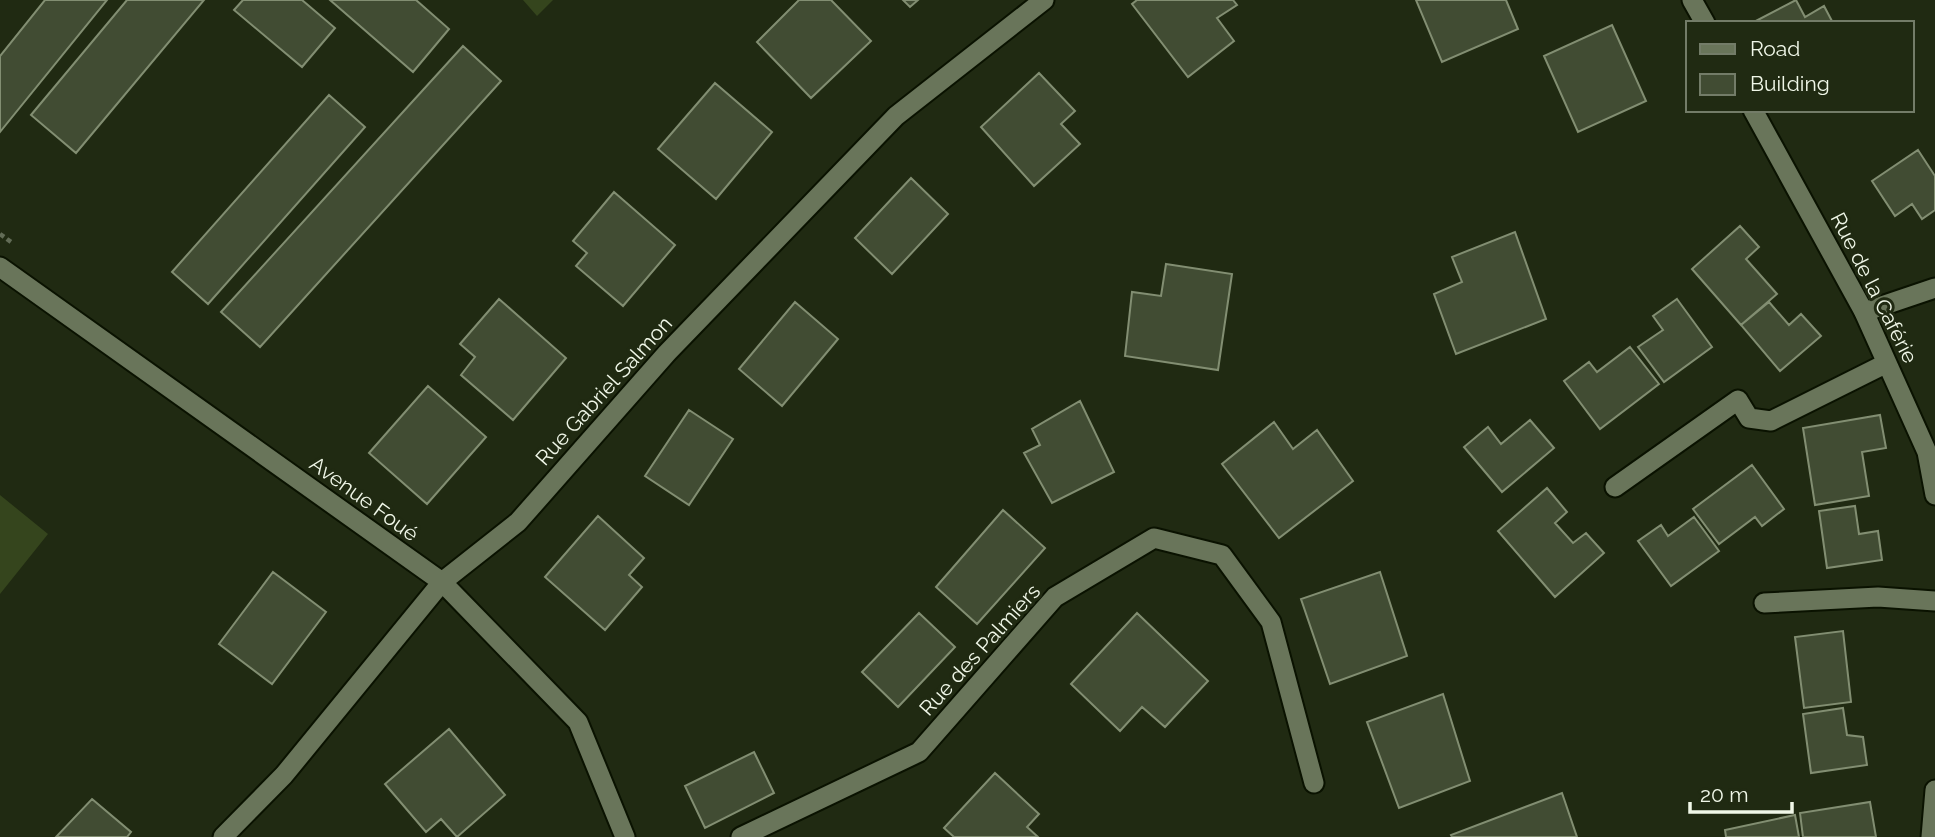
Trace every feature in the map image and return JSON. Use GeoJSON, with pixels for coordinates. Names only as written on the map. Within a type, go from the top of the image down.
{"type":"FeatureCollection","features":[{"type":"Feature","properties":{"kind":"street","name":"Rue Gabriel Salmon"},"geometry":{"type":"LineString","coordinates":[[223,837],[284,775],[442,582],[518,522],[667,353],[896,116],[1044,0]]}},
{"type":"Feature","properties":{"kind":"street"},"geometry":{"type":"LineString","coordinates":[[1692,0],[1704,21]]}},
{"type":"Feature","properties":{"kind":"street","name":"Rue de la Caférie"},"geometry":{"type":"LineString","coordinates":[[1754,112],[1864,312],[1927,452],[1935,495]]}},
{"type":"Feature","properties":{"kind":"street","name":"Avenue Foué"},"geometry":{"type":"LineString","coordinates":[[0,267],[442,582],[578,722],[625,837]]}},
{"type":"Feature","properties":{"kind":"street"},"geometry":{"type":"LineString","coordinates":[[1864,312],[1935,288]]}},
{"type":"Feature","properties":{"kind":"street"},"geometry":{"type":"LineString","coordinates":[[1615,487],[1738,400],[1749,418],[1771,421],[1887,363]]}},
{"type":"Feature","properties":{"kind":"street","name":"Rue des Palmiers"},"geometry":{"type":"LineString","coordinates":[[741,837],[919,752],[1055,597],[1154,538],[1222,555],[1271,622],[1314,783]]}},
{"type":"Feature","properties":{"kind":"street"},"geometry":{"type":"LineString","coordinates":[[1764,603],[1878,597],[1935,601]]}},
{"type":"Feature","properties":{"kind":"street"},"geometry":{"type":"LineString","coordinates":[[1931,837],[1935,790]]}},
{"type":"Feature","properties":{"kind":"green space"},"geometry":{"type":"Polygon","coordinates":[[[523,0],[553,0],[537,16],[523,0]]]}},
{"type":"Feature","properties":{"kind":"green space"},"geometry":{"type":"Polygon","coordinates":[[[0,495],[48,534],[0,594],[0,495]]]}},
{"type":"Feature","properties":{"kind":"building"},"geometry":{"type":"Polygon","coordinates":[[[45,0],[107,0],[0,132],[0,56],[45,0]]]}},
{"type":"Feature","properties":{"kind":"building"},"geometry":{"type":"Polygon","coordinates":[[[127,0],[204,0],[76,153],[31,115],[127,0]]]}},
{"type":"Feature","properties":{"kind":"building"},"geometry":{"type":"Polygon","coordinates":[[[243,0],[302,0],[335,28],[302,67],[234,10],[243,0]]]}},
{"type":"Feature","properties":{"kind":"building"},"geometry":{"type":"Polygon","coordinates":[[[330,0],[416,0],[449,29],[413,72],[330,0]]]}},
{"type":"Feature","properties":{"kind":"building"},"geometry":{"type":"Polygon","coordinates":[[[799,0],[831,0],[871,41],[811,98],[757,42],[799,0]]]}},
{"type":"Feature","properties":{"kind":"building"},"geometry":{"type":"Polygon","coordinates":[[[903,0],[918,0],[910,7],[903,0]]]}},
{"type":"Feature","properties":{"kind":"building"},"geometry":{"type":"Polygon","coordinates":[[[1137,0],[1233,0],[1237,5],[1217,18],[1234,41],[1188,77],[1132,4],[1137,0]]]}},
{"type":"Feature","properties":{"kind":"building"},"geometry":{"type":"Polygon","coordinates":[[[1416,0],[1506,0],[1518,29],[1442,62],[1416,0]]]}},
{"type":"Feature","properties":{"kind":"building"},"geometry":{"type":"Polygon","coordinates":[[[1796,0],[1805,17],[1824,6],[1832,21],[1756,21],[1796,0]]]}},
{"type":"Feature","properties":{"kind":"building"},"geometry":{"type":"Polygon","coordinates":[[[1612,25],[1646,101],[1578,132],[1544,56],[1612,25]]]}},
{"type":"Feature","properties":{"kind":"building"},"geometry":{"type":"Polygon","coordinates":[[[463,46],[501,81],[260,347],[221,312],[463,46]]]}},
{"type":"Feature","properties":{"kind":"building"},"geometry":{"type":"Polygon","coordinates":[[[1039,73],[1075,111],[1061,124],[1080,144],[1034,186],[981,127],[1039,73]]]}},
{"type":"Feature","properties":{"kind":"building"},"geometry":{"type":"Polygon","coordinates":[[[715,83],[772,132],[716,199],[658,149],[715,83]]]}},
{"type":"Feature","properties":{"kind":"building"},"geometry":{"type":"Polygon","coordinates":[[[329,95],[365,127],[208,304],[172,272],[329,95]]]}},
{"type":"Feature","properties":{"kind":"building"},"geometry":{"type":"Polygon","coordinates":[[[1918,150],[1935,176],[1935,210],[1922,219],[1912,204],[1895,216],[1872,181],[1918,150]]]}},
{"type":"Feature","properties":{"kind":"building"},"geometry":{"type":"Polygon","coordinates":[[[911,178],[948,214],[892,274],[855,238],[911,178]]]}},
{"type":"Feature","properties":{"kind":"building"},"geometry":{"type":"Polygon","coordinates":[[[614,192],[675,245],[623,306],[576,266],[587,253],[573,241],[614,192]]]}},
{"type":"Feature","properties":{"kind":"building"},"geometry":{"type":"Polygon","coordinates":[[[1740,226],[1759,247],[1746,259],[1777,294],[1741,325],[1692,269],[1740,226]]]}},
{"type":"Feature","properties":{"kind":"building"},"geometry":{"type":"Polygon","coordinates":[[[1515,232],[1546,319],[1456,354],[1434,294],[1462,282],[1452,257],[1515,232]]]}},
{"type":"Feature","properties":{"kind":"building"},"geometry":{"type":"Polygon","coordinates":[[[1166,264],[1232,274],[1218,370],[1125,356],[1132,292],[1161,296],[1166,264]]]}},
{"type":"Feature","properties":{"kind":"building"},"geometry":{"type":"Polygon","coordinates":[[[499,299],[566,358],[513,420],[461,375],[475,357],[460,344],[499,299]]]}},
{"type":"Feature","properties":{"kind":"building"},"geometry":{"type":"Polygon","coordinates":[[[1677,299],[1712,347],[1664,382],[1638,347],[1663,330],[1653,316],[1677,299]]]}},
{"type":"Feature","properties":{"kind":"building"},"geometry":{"type":"Polygon","coordinates":[[[795,302],[838,339],[782,406],[739,369],[795,302]]]}},
{"type":"Feature","properties":{"kind":"building"},"geometry":{"type":"Polygon","coordinates":[[[1769,302],[1789,325],[1801,314],[1821,336],[1780,371],[1741,325],[1769,302]]]}},
{"type":"Feature","properties":{"kind":"building"},"geometry":{"type":"Polygon","coordinates":[[[1630,347],[1659,384],[1600,429],[1564,381],[1589,362],[1597,372],[1630,347]]]}},
{"type":"Feature","properties":{"kind":"building"},"geometry":{"type":"Polygon","coordinates":[[[428,386],[486,437],[427,504],[369,453],[428,386]]]}},
{"type":"Feature","properties":{"kind":"building"},"geometry":{"type":"Polygon","coordinates":[[[1080,401],[1114,472],[1052,503],[1024,453],[1040,445],[1032,429],[1080,401]]]}},
{"type":"Feature","properties":{"kind":"building"},"geometry":{"type":"Polygon","coordinates":[[[689,410],[733,439],[689,505],[645,476],[689,410]]]}},
{"type":"Feature","properties":{"kind":"building"},"geometry":{"type":"Polygon","coordinates":[[[1880,415],[1886,448],[1862,452],[1869,496],[1815,505],[1803,428],[1880,415]]]}},
{"type":"Feature","properties":{"kind":"building"},"geometry":{"type":"Polygon","coordinates":[[[1530,420],[1554,448],[1502,492],[1464,447],[1488,427],[1501,444],[1530,420]]]}},
{"type":"Feature","properties":{"kind":"building"},"geometry":{"type":"Polygon","coordinates":[[[1274,422],[1293,449],[1317,430],[1353,481],[1279,538],[1222,464],[1274,422]]]}},
{"type":"Feature","properties":{"kind":"building"},"geometry":{"type":"Polygon","coordinates":[[[1752,465],[1784,509],[1762,526],[1755,517],[1719,544],[1693,509],[1752,465]]]}},
{"type":"Feature","properties":{"kind":"building"},"geometry":{"type":"Polygon","coordinates":[[[1547,488],[1567,512],[1555,523],[1573,543],[1586,533],[1604,553],[1555,597],[1498,531],[1547,488]]]}},
{"type":"Feature","properties":{"kind":"building"},"geometry":{"type":"Polygon","coordinates":[[[1855,506],[1859,534],[1878,531],[1882,560],[1827,568],[1819,511],[1855,506]]]}},
{"type":"Feature","properties":{"kind":"building"},"geometry":{"type":"Polygon","coordinates":[[[1003,510],[1045,548],[977,624],[936,587],[1003,510]]]}},
{"type":"Feature","properties":{"kind":"building"},"geometry":{"type":"Polygon","coordinates":[[[598,516],[644,558],[629,575],[642,587],[605,630],[545,577],[598,516]]]}},
{"type":"Feature","properties":{"kind":"building"},"geometry":{"type":"Polygon","coordinates":[[[1694,517],[1719,551],[1671,586],[1638,541],[1661,525],[1668,536],[1694,517]]]}},
{"type":"Feature","properties":{"kind":"building"},"geometry":{"type":"Polygon","coordinates":[[[273,572],[326,612],[272,684],[219,644],[273,572]]]}},
{"type":"Feature","properties":{"kind":"building"},"geometry":{"type":"Polygon","coordinates":[[[1380,572],[1407,656],[1330,684],[1301,599],[1380,572]]]}},
{"type":"Feature","properties":{"kind":"building"},"geometry":{"type":"Polygon","coordinates":[[[919,613],[955,647],[898,707],[862,672],[919,613]]]}},
{"type":"Feature","properties":{"kind":"building"},"geometry":{"type":"Polygon","coordinates":[[[1137,613],[1208,681],[1165,727],[1142,707],[1120,731],[1071,684],[1137,613]]]}},
{"type":"Feature","properties":{"kind":"building"},"geometry":{"type":"Polygon","coordinates":[[[1843,631],[1851,702],[1804,708],[1795,637],[1843,631]]]}},
{"type":"Feature","properties":{"kind":"building"},"geometry":{"type":"Polygon","coordinates":[[[1443,694],[1470,781],[1399,808],[1367,722],[1443,694]]]}},
{"type":"Feature","properties":{"kind":"building"},"geometry":{"type":"Polygon","coordinates":[[[1843,708],[1847,735],[1863,737],[1867,765],[1811,773],[1803,714],[1843,708]]]}},
{"type":"Feature","properties":{"kind":"building"},"geometry":{"type":"Polygon","coordinates":[[[449,729],[505,795],[457,837],[441,819],[426,832],[385,784],[449,729]]]}},
{"type":"Feature","properties":{"kind":"building"},"geometry":{"type":"Polygon","coordinates":[[[754,752],[774,793],[705,828],[685,786],[754,752]]]}},
{"type":"Feature","properties":{"kind":"building"},"geometry":{"type":"Polygon","coordinates":[[[995,773],[1039,814],[1027,827],[1038,837],[954,837],[944,828],[995,773]]]}},
{"type":"Feature","properties":{"kind":"building"},"geometry":{"type":"Polygon","coordinates":[[[1562,793],[1577,837],[1451,835],[1562,793]]]}},
{"type":"Feature","properties":{"kind":"building"},"geometry":{"type":"Polygon","coordinates":[[[92,799],[131,832],[127,837],[56,837],[92,799]]]}},
{"type":"Feature","properties":{"kind":"building"},"geometry":{"type":"Polygon","coordinates":[[[1870,802],[1876,837],[1803,837],[1800,813],[1870,802]]]}},
{"type":"Feature","properties":{"kind":"building"},"geometry":{"type":"Polygon","coordinates":[[[1795,815],[1799,837],[1726,837],[1725,830],[1795,815]]]}}]}
